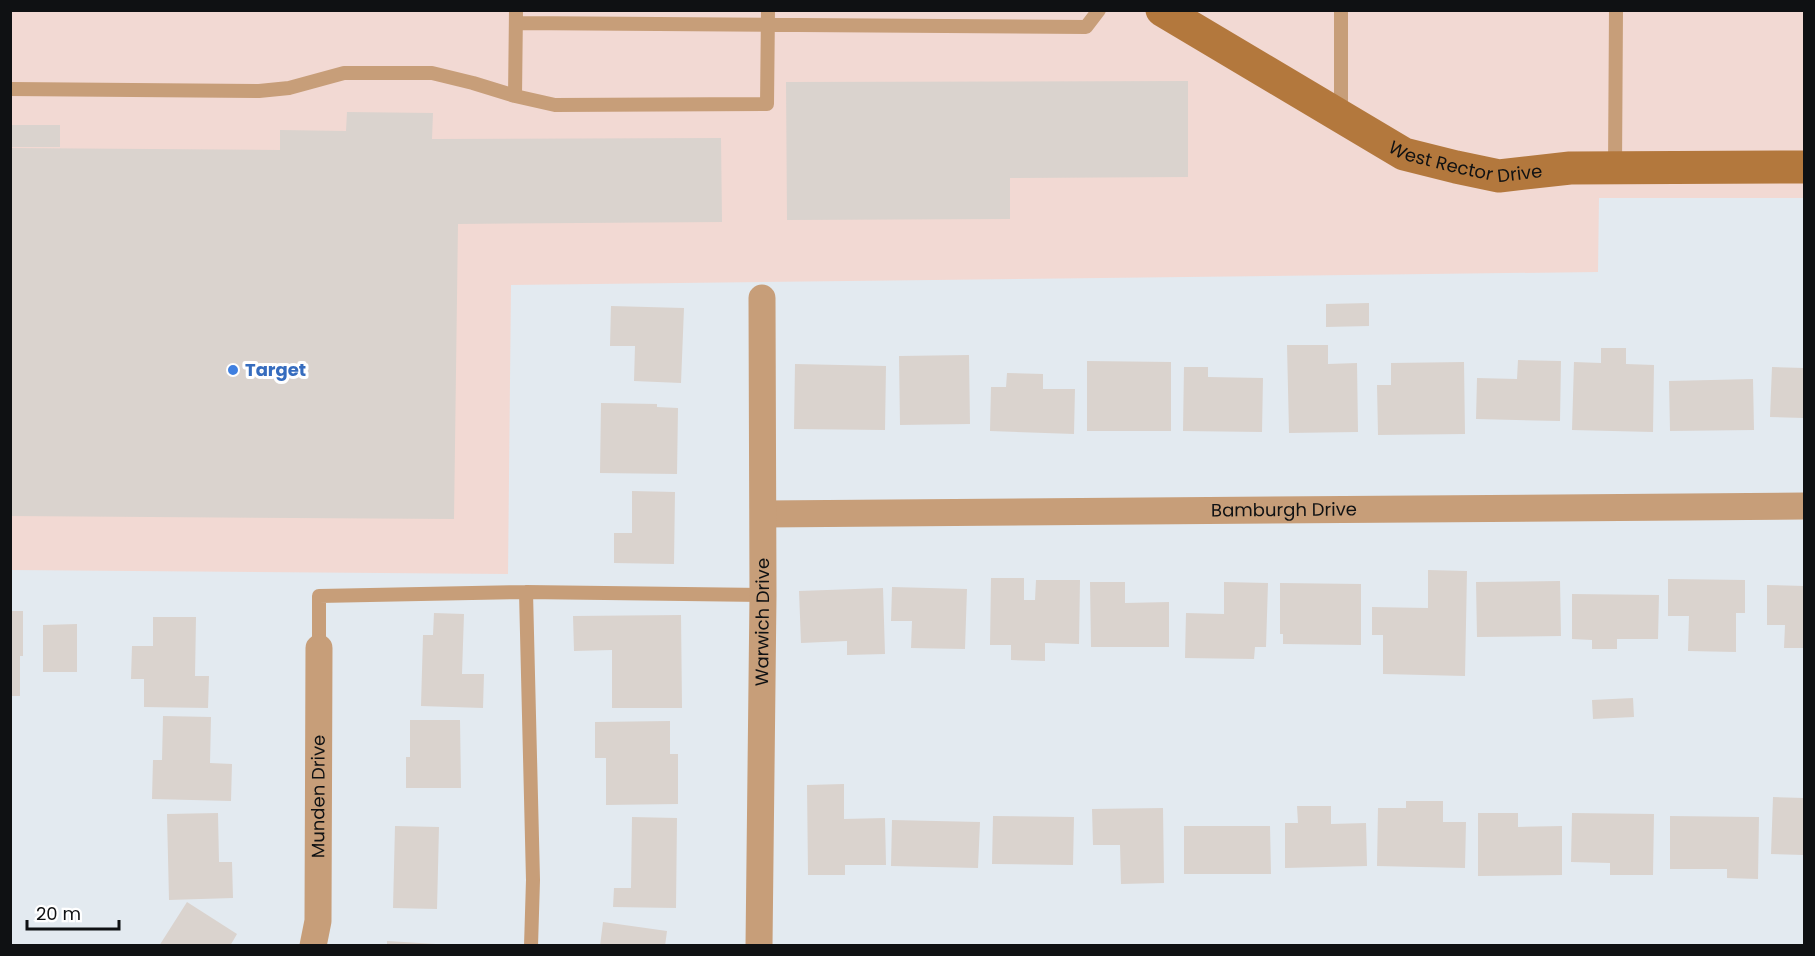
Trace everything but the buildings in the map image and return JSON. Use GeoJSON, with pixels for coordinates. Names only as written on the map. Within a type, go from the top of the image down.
{"type":"FeatureCollection","features":[{"type":"Feature","properties":{"kind":"street","name":"West Rector Drive"},"geometry":{"type":"LineString","coordinates":[[1162,10],[1404,154],[1499,176],[1570,168],[1804,167]]}},
{"type":"Feature","properties":{"kind":"street","name":"Warwich Drive"},"geometry":{"type":"LineString","coordinates":[[759,945],[764,514],[762,298]]}},
{"type":"Feature","properties":{"kind":"street","name":"Bamburgh Drive"},"geometry":{"type":"LineString","coordinates":[[764,514],[1804,506]]}},
{"type":"Feature","properties":{"kind":"street","name":"Munden Drive"},"geometry":{"type":"LineString","coordinates":[[313,945],[318,921],[319,648]]}},
{"type":"Feature","properties":{"kind":"lane"},"geometry":{"type":"LineString","coordinates":[[10,89],[259,91],[289,88],[344,73],[432,73],[555,105],[767,104],[768,10]]}},
{"type":"Feature","properties":{"kind":"lane"},"geometry":{"type":"LineString","coordinates":[[515,96],[516,17],[768,25],[1086,27],[1099,10]]}},
{"type":"Feature","properties":{"kind":"lane"},"geometry":{"type":"LineString","coordinates":[[1341,10],[1341,117]]}},
{"type":"Feature","properties":{"kind":"lane"},"geometry":{"type":"LineString","coordinates":[[1615,168],[1616,10]]}},
{"type":"Feature","properties":{"kind":"lane"},"geometry":{"type":"LineString","coordinates":[[526,592],[533,880],[531,945]]}},
{"type":"Feature","properties":{"kind":"lane"},"geometry":{"type":"LineString","coordinates":[[319,648],[319,596],[526,592],[763,594]]}},
{"type":"Feature","properties":{"kind":"shaded area"},"geometry":{"type":"Polygon","coordinates":[[[11,11],[1804,11],[1804,198],[1599,198],[1598,272],[511,285],[508,574],[11,570],[11,11]]]}},
{"type":"Feature","properties":{"kind":"place","name":"Target"},"geometry":{"type":"Point","coordinates":[233,370]}}]}
